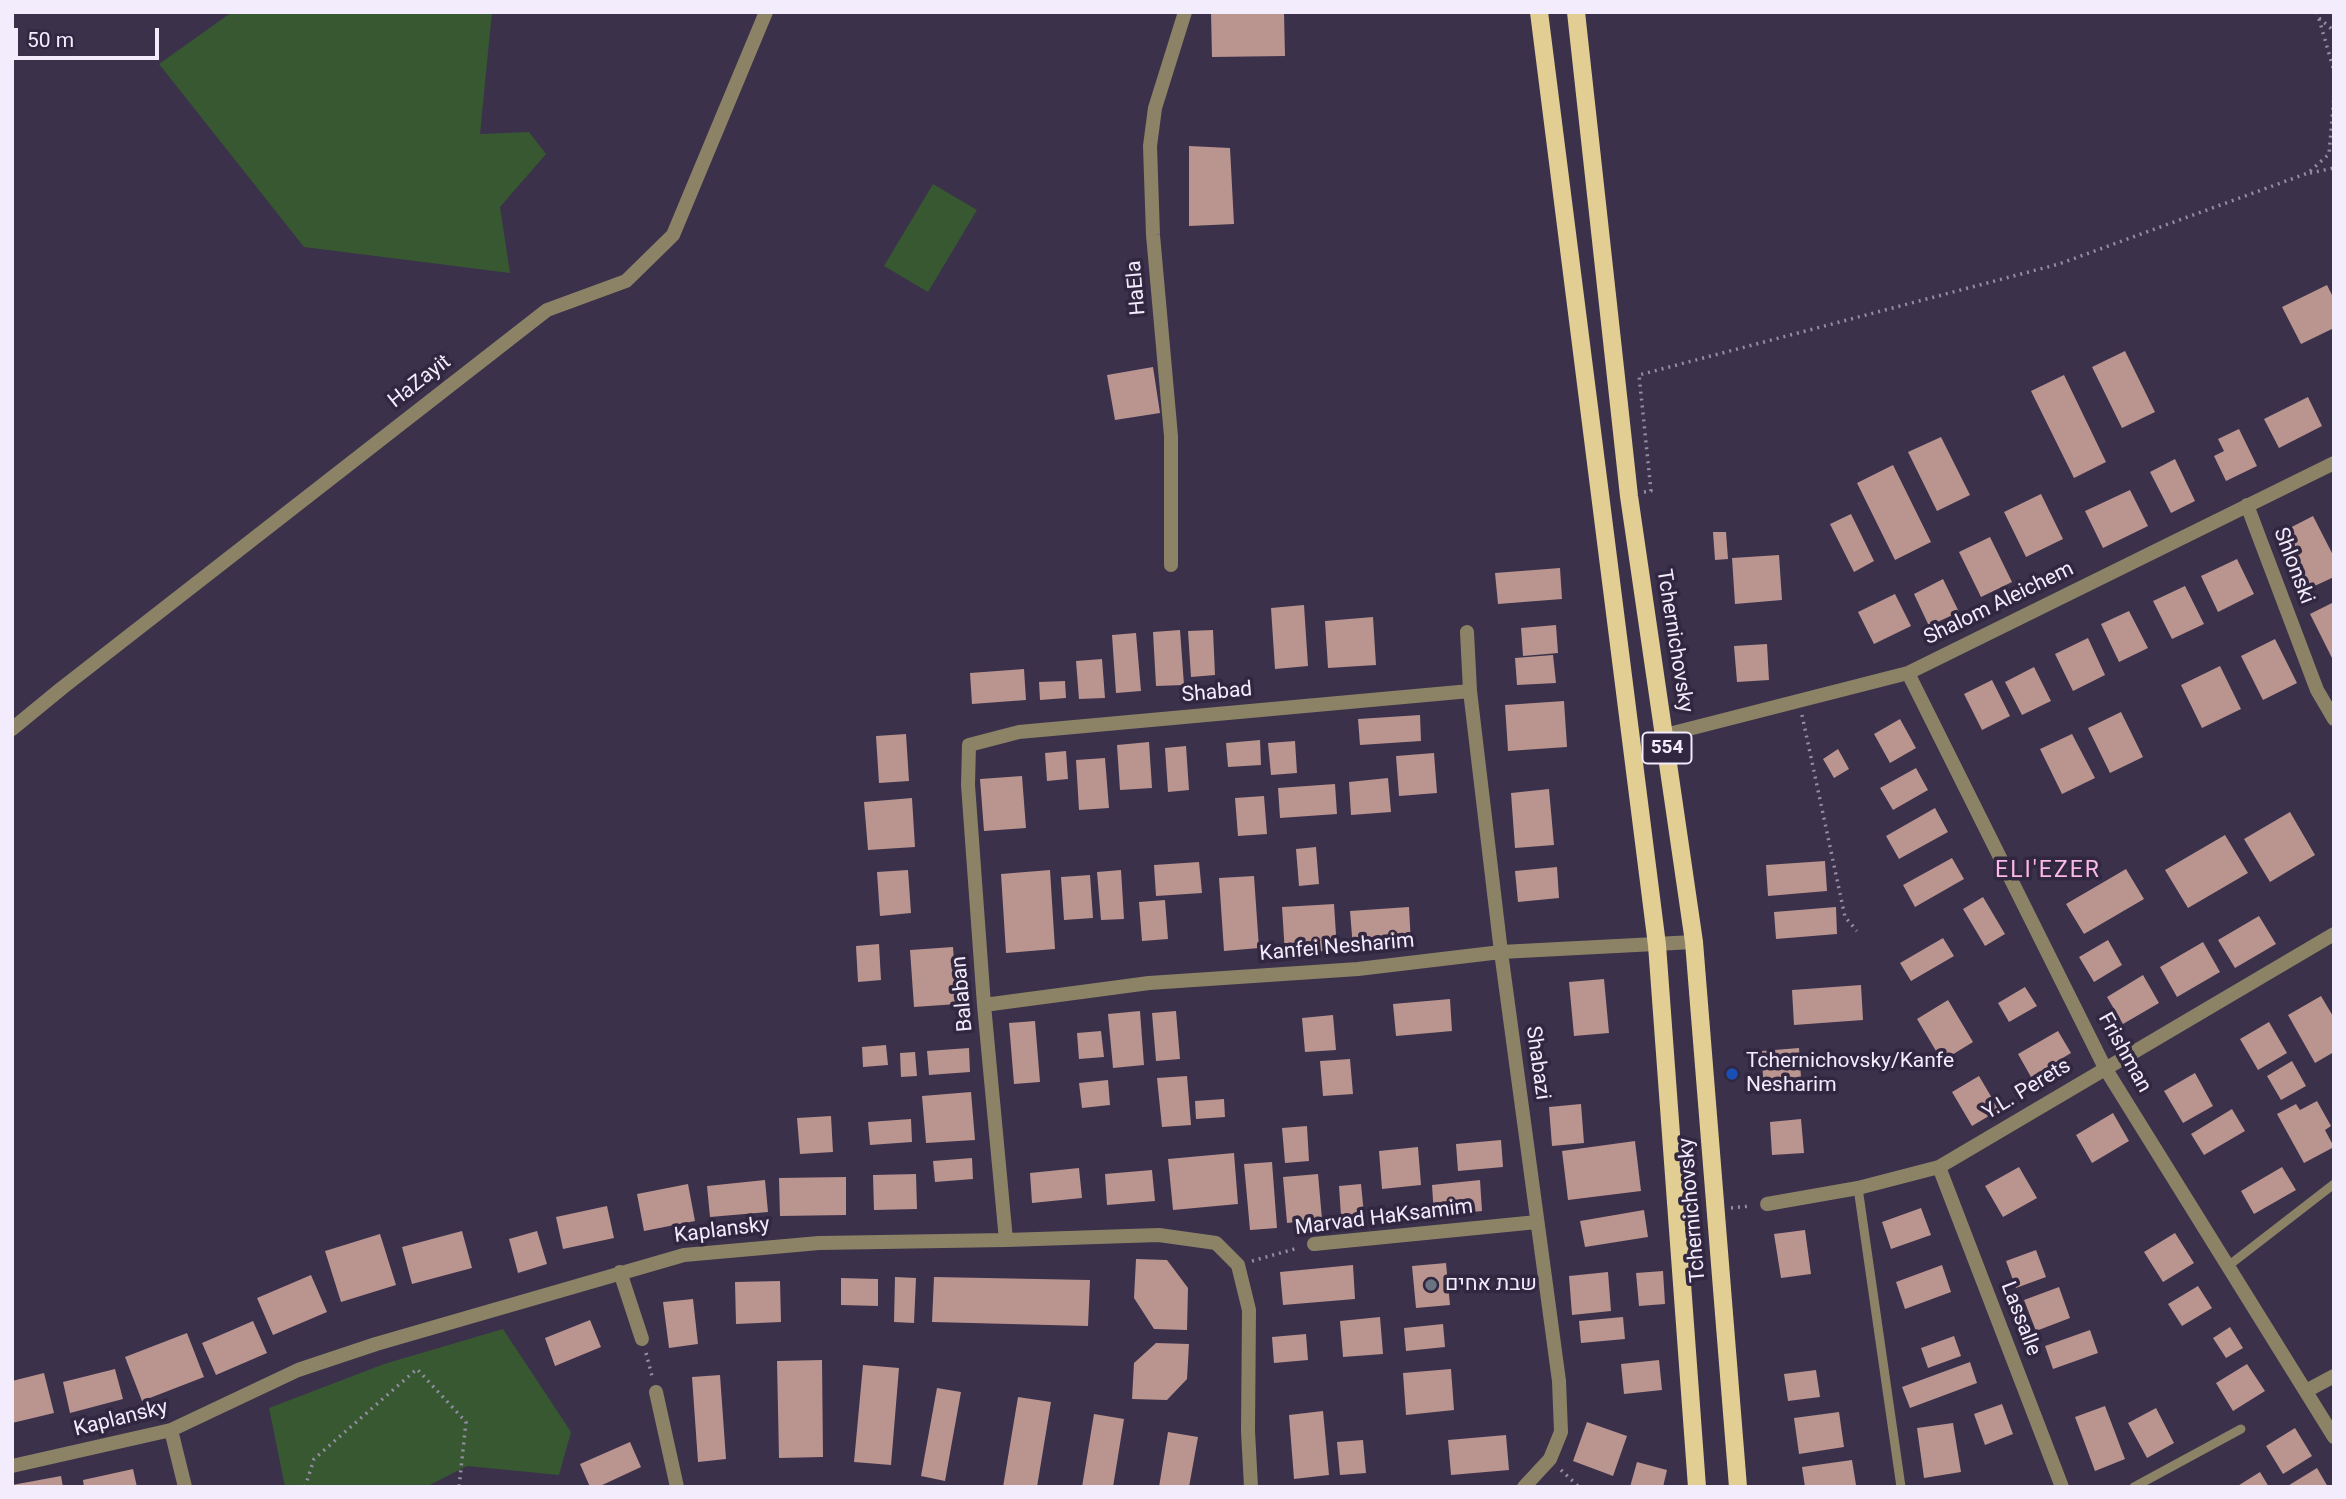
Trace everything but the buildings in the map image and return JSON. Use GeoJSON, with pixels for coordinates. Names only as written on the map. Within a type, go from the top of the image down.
{"type":"FeatureCollection","features":[{"type":"Feature","properties":{"kind":"main road","name":"Tchernichovsky"},"geometry":{"type":"LineString","coordinates":[[1539,12],[1657,945],[1697,1487]]}},
{"type":"Feature","properties":{"kind":"main road","name":"Tchernichovsky"},"geometry":{"type":"LineString","coordinates":[[1576,12],[1629,496],[1694,942],[1738,1487]]}},
{"type":"Feature","properties":{"kind":"street","name":"HaZayit"},"geometry":{"type":"LineString","coordinates":[[12,729],[547,310],[626,281],[673,235],[766,12]]}},
{"type":"Feature","properties":{"kind":"street","name":"HaEla"},"geometry":{"type":"LineString","coordinates":[[1171,565],[1171,436],[1153,235],[1150,146],[1155,108],[1185,12]]}},
{"type":"Feature","properties":{"kind":"street","name":"Shalom Aleichem"},"geometry":{"type":"LineString","coordinates":[[1665,735],[1908,673],[2334,463]]}},
{"type":"Feature","properties":{"kind":"street","name":"Shlonski"},"geometry":{"type":"LineString","coordinates":[[2247,505],[2317,690],[2334,719]]}},
{"type":"Feature","properties":{"kind":"street","name":"Shabazi"},"geometry":{"type":"LineString","coordinates":[[1466,632],[1470,691],[1501,952],[1559,1381],[1561,1432],[1550,1459],[1524,1487]]}},
{"type":"Feature","properties":{"kind":"street","name":"Frishman"},"geometry":{"type":"LineString","coordinates":[[1908,673],[2105,1068],[2334,1437]]}},
{"type":"Feature","properties":{"kind":"street"},"geometry":{"type":"LineString","coordinates":[[2317,690],[2334,691]]}},
{"type":"Feature","properties":{"kind":"street","name":"Shabad"},"geometry":{"type":"LineString","coordinates":[[969,745],[1019,732],[1470,691]]}},
{"type":"Feature","properties":{"kind":"street","name":"Balaban"},"geometry":{"type":"LineString","coordinates":[[969,745],[968,785],[984,1005],[1006,1240]]}},
{"type":"Feature","properties":{"kind":"street","name":"Y.L. Perets"},"geometry":{"type":"LineString","coordinates":[[1768,1204],[1858,1188],[1939,1167],[2334,934]]}},
{"type":"Feature","properties":{"kind":"street","name":"Kanfei Nesharim"},"geometry":{"type":"LineString","coordinates":[[984,1005],[1149,983],[1358,969],[1501,952],[1694,942]]}},
{"type":"Feature","properties":{"kind":"street","name":"Lassalle"},"geometry":{"type":"LineString","coordinates":[[1939,1167],[2062,1487]]}},
{"type":"Feature","properties":{"kind":"street","name":"Marvad HaKsamim"},"geometry":{"type":"LineString","coordinates":[[1314,1244],[1537,1222]]}},
{"type":"Feature","properties":{"kind":"street","name":"Kaplansky"},"geometry":{"type":"LineString","coordinates":[[12,1466],[171,1430],[298,1370],[376,1344],[684,1255],[819,1243],[1159,1235],[1216,1243],[1238,1265]]}},
{"type":"Feature","properties":{"kind":"street"},"geometry":{"type":"LineString","coordinates":[[1238,1265],[1249,1310],[1248,1431],[1251,1487]]}},
{"type":"Feature","properties":{"kind":"street"},"geometry":{"type":"LineString","coordinates":[[620,1272],[642,1339]]}},
{"type":"Feature","properties":{"kind":"street"},"geometry":{"type":"LineString","coordinates":[[2305,1391],[2334,1376]]}},
{"type":"Feature","properties":{"kind":"street"},"geometry":{"type":"LineString","coordinates":[[656,1392],[677,1487]]}},
{"type":"Feature","properties":{"kind":"street"},"geometry":{"type":"LineString","coordinates":[[171,1430],[185,1487]]}},
{"type":"Feature","properties":{"kind":"lane"},"geometry":{"type":"LineString","coordinates":[[2228,1266],[2334,1185]]}},
{"type":"Feature","properties":{"kind":"lane"},"geometry":{"type":"LineString","coordinates":[[1858,1188],[1902,1487]]}},
{"type":"Feature","properties":{"kind":"lane"},"geometry":{"type":"LineString","coordinates":[[2134,1487],[2241,1429]]}},
{"type":"Feature","properties":{"kind":"path"},"geometry":{"type":"LineString","coordinates":[[2318,15],[2334,30]]}},
{"type":"Feature","properties":{"kind":"path"},"geometry":{"type":"LineString","coordinates":[[2318,15],[2334,71]]}},
{"type":"Feature","properties":{"kind":"path"},"geometry":{"type":"LineString","coordinates":[[2308,173],[2329,153],[2334,96]]}},
{"type":"Feature","properties":{"kind":"path"},"geometry":{"type":"LineString","coordinates":[[1629,496],[1651,491],[1639,375],[2059,264],[2308,173],[2334,168]]}},
{"type":"Feature","properties":{"kind":"path"},"geometry":{"type":"LineString","coordinates":[[1799,701],[1845,917],[1857,931]]}},
{"type":"Feature","properties":{"kind":"path"},"geometry":{"type":"LineString","coordinates":[[1715,1209],[1768,1204]]}},
{"type":"Feature","properties":{"kind":"path","name":"Marvad HaKsamim"},"geometry":{"type":"LineString","coordinates":[[1238,1265],[1314,1244]]}},
{"type":"Feature","properties":{"kind":"path"},"geometry":{"type":"LineString","coordinates":[[642,1339],[656,1392]]}},
{"type":"Feature","properties":{"kind":"path"},"geometry":{"type":"LineString","coordinates":[[305,1487],[314,1459],[417,1370],[466,1422],[459,1486],[453,1487]]}},
{"type":"Feature","properties":{"kind":"path"},"geometry":{"type":"LineString","coordinates":[[1550,1459],[1579,1487]]}},
{"type":"Feature","properties":{"kind":"green space"},"geometry":{"type":"Polygon","coordinates":[[[232,12],[492,12],[480,134],[529,132],[546,154],[500,207],[510,273],[304,247],[159,64],[232,12]]]}},
{"type":"Feature","properties":{"kind":"green space"},"geometry":{"type":"Polygon","coordinates":[[[933,184],[977,210],[928,292],[884,266],[933,184]]]}},
{"type":"Feature","properties":{"kind":"green space"},"geometry":{"type":"Polygon","coordinates":[[[503,1329],[571,1432],[559,1475],[467,1466],[426,1487],[285,1487],[269,1408],[384,1364],[503,1329]]]}},
{"type":"Feature","properties":{"kind":"place","name":"Tchernichovsky/Kanfe Nesharim"},"geometry":{"type":"Point","coordinates":[1732,1074]}},
{"type":"Feature","properties":{"kind":"place","name":"שבת אחים"},"geometry":{"type":"Point","coordinates":[1431,1285]}},
{"type":"Feature","properties":{"kind":"district","name":"ELI'EZER"},"geometry":{"type":"Point","coordinates":[2048,871]}}]}
